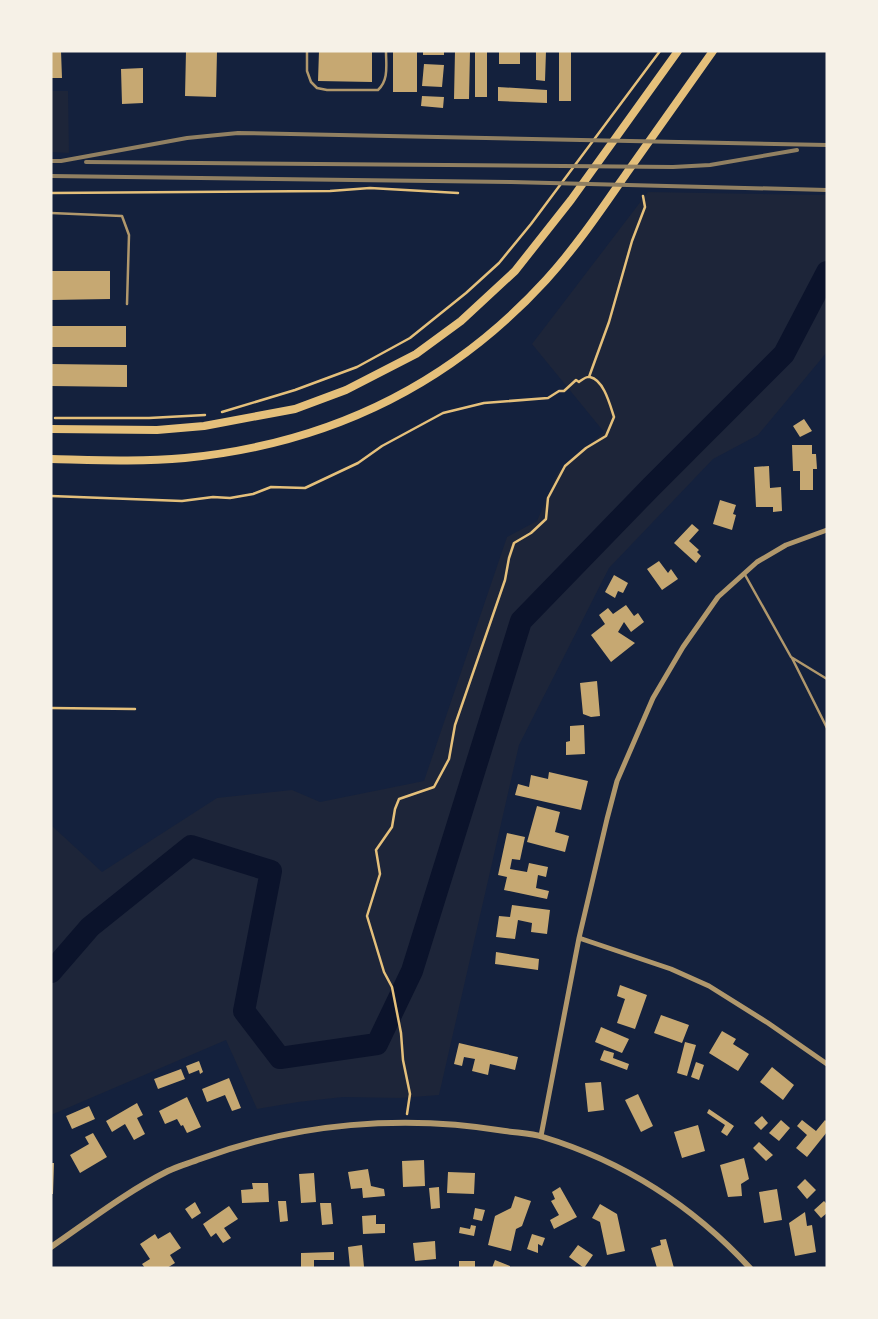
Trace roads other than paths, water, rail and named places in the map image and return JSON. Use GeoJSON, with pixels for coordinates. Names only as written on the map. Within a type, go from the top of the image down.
{"type":"FeatureCollection","features":[{"type":"Feature","properties":{"kind":"main road"},"geometry":{"type":"LineString","coordinates":[[51,428],[157,430],[204,426],[294,409],[346,390],[416,354],[467,317],[515,271],[571,200],[678,51]]}},
{"type":"Feature","properties":{"kind":"main road"},"geometry":{"type":"LineString","coordinates":[[51,459],[156,460],[260,447],[294,439],[356,416],[423,382],[488,336],[546,280],[602,210],[672,108],[714,51]]}},
{"type":"Feature","properties":{"kind":"street"},"geometry":{"type":"LineString","coordinates":[[541,1136],[579,938],[606,819],[618,781],[646,713],[668,671],[706,612],[718,597],[757,562],[786,545],[827,530]]}},
{"type":"Feature","properties":{"kind":"street"},"geometry":{"type":"LineString","coordinates":[[579,938],[671,968],[710,986],[827,1064]]}},
{"type":"Feature","properties":{"kind":"street"},"geometry":{"type":"LineString","coordinates":[[51,1247],[132,1192],[169,1171],[228,1148],[331,1127],[406,1123],[466,1124],[541,1136],[621,1168],[656,1187],[685,1208],[728,1244],[750,1268]]}},
{"type":"Feature","properties":{"kind":"lane"},"geometry":{"type":"LineString","coordinates":[[307,51],[307,71],[311,82],[317,88],[327,90],[378,90],[383,86],[386,76],[386,51]]}},
{"type":"Feature","properties":{"kind":"lane"},"geometry":{"type":"LineString","coordinates":[[51,213],[122,216],[129,235],[127,304]]}},
{"type":"Feature","properties":{"kind":"lane"},"geometry":{"type":"LineString","coordinates":[[744,573],[791,657],[827,728]]}},
{"type":"Feature","properties":{"kind":"lane"},"geometry":{"type":"LineString","coordinates":[[791,657],[827,679]]}},
{"type":"Feature","properties":{"kind":"waterway"},"geometry":{"type":"LineString","coordinates":[[51,972],[90,927],[191,846],[271,871],[244,1011],[280,1058],[377,1044],[412,971],[521,621],[784,354],[827,272]]}},
{"type":"Feature","properties":{"kind":"railway"},"geometry":{"type":"LineString","coordinates":[[51,161],[61,161],[187,138],[238,133],[827,145]]}},
{"type":"Feature","properties":{"kind":"railway"},"geometry":{"type":"LineString","coordinates":[[86,162],[673,167],[710,165],[797,150]]}},
{"type":"Feature","properties":{"kind":"railway"},"geometry":{"type":"LineString","coordinates":[[51,176],[511,182],[827,190]]}}]}
